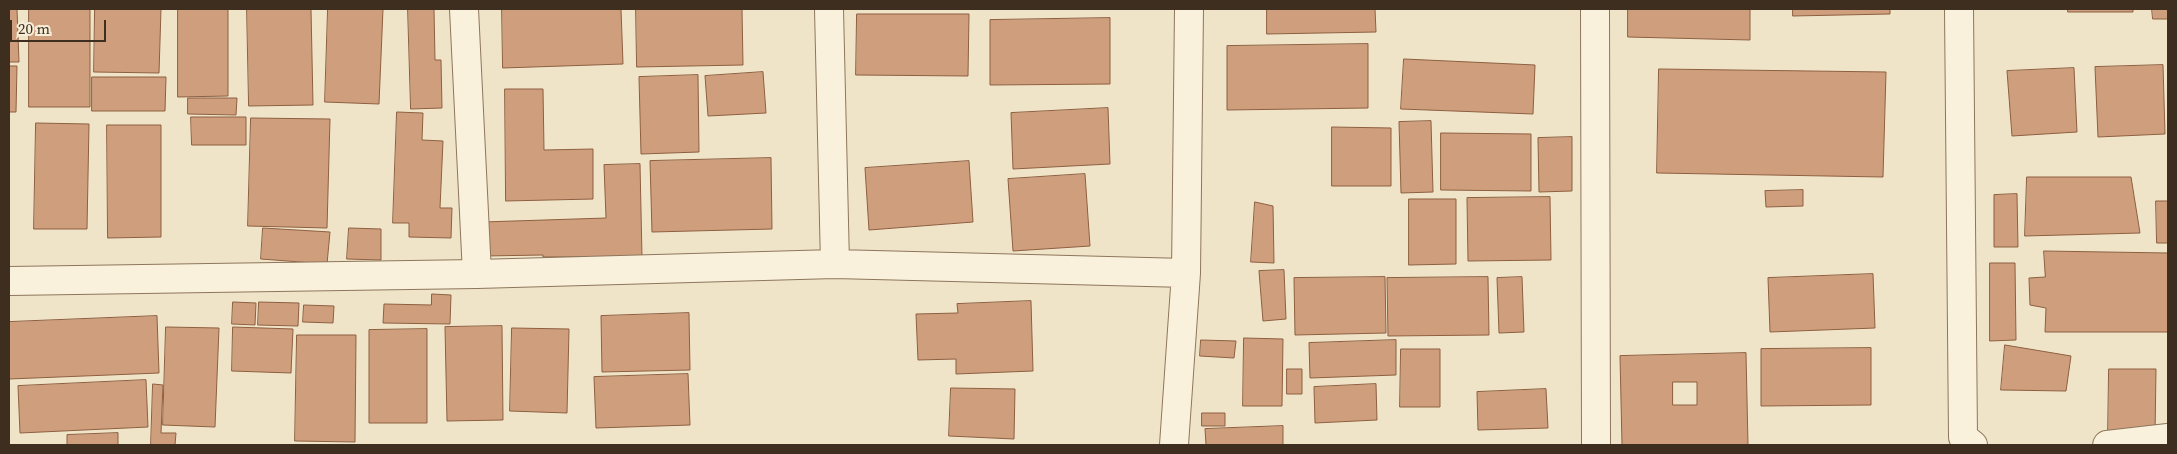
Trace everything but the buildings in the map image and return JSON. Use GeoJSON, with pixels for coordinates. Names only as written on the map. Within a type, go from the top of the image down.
{"type":"FeatureCollection","features":[{"type":"Feature","properties":{"kind":"street"},"geometry":{"type":"LineString","coordinates":[[464,9],[477,274]]}},
{"type":"Feature","properties":{"kind":"street"},"geometry":{"type":"LineString","coordinates":[[829,9],[835,264]]}},
{"type":"Feature","properties":{"kind":"street"},"geometry":{"type":"LineString","coordinates":[[1174,445],[1186,273],[1189,9]]}},
{"type":"Feature","properties":{"kind":"street"},"geometry":{"type":"LineString","coordinates":[[1594,9],[1596,445]]}},
{"type":"Feature","properties":{"kind":"street"},"geometry":{"type":"LineString","coordinates":[[1959,9],[1963,437],[1973,445]]}},
{"type":"Feature","properties":{"kind":"street"},"geometry":{"type":"LineString","coordinates":[[9,281],[477,274],[835,264],[1186,273]]}},
{"type":"Feature","properties":{"kind":"street"},"geometry":{"type":"LineString","coordinates":[[2107,445],[2168,438]]}}]}
